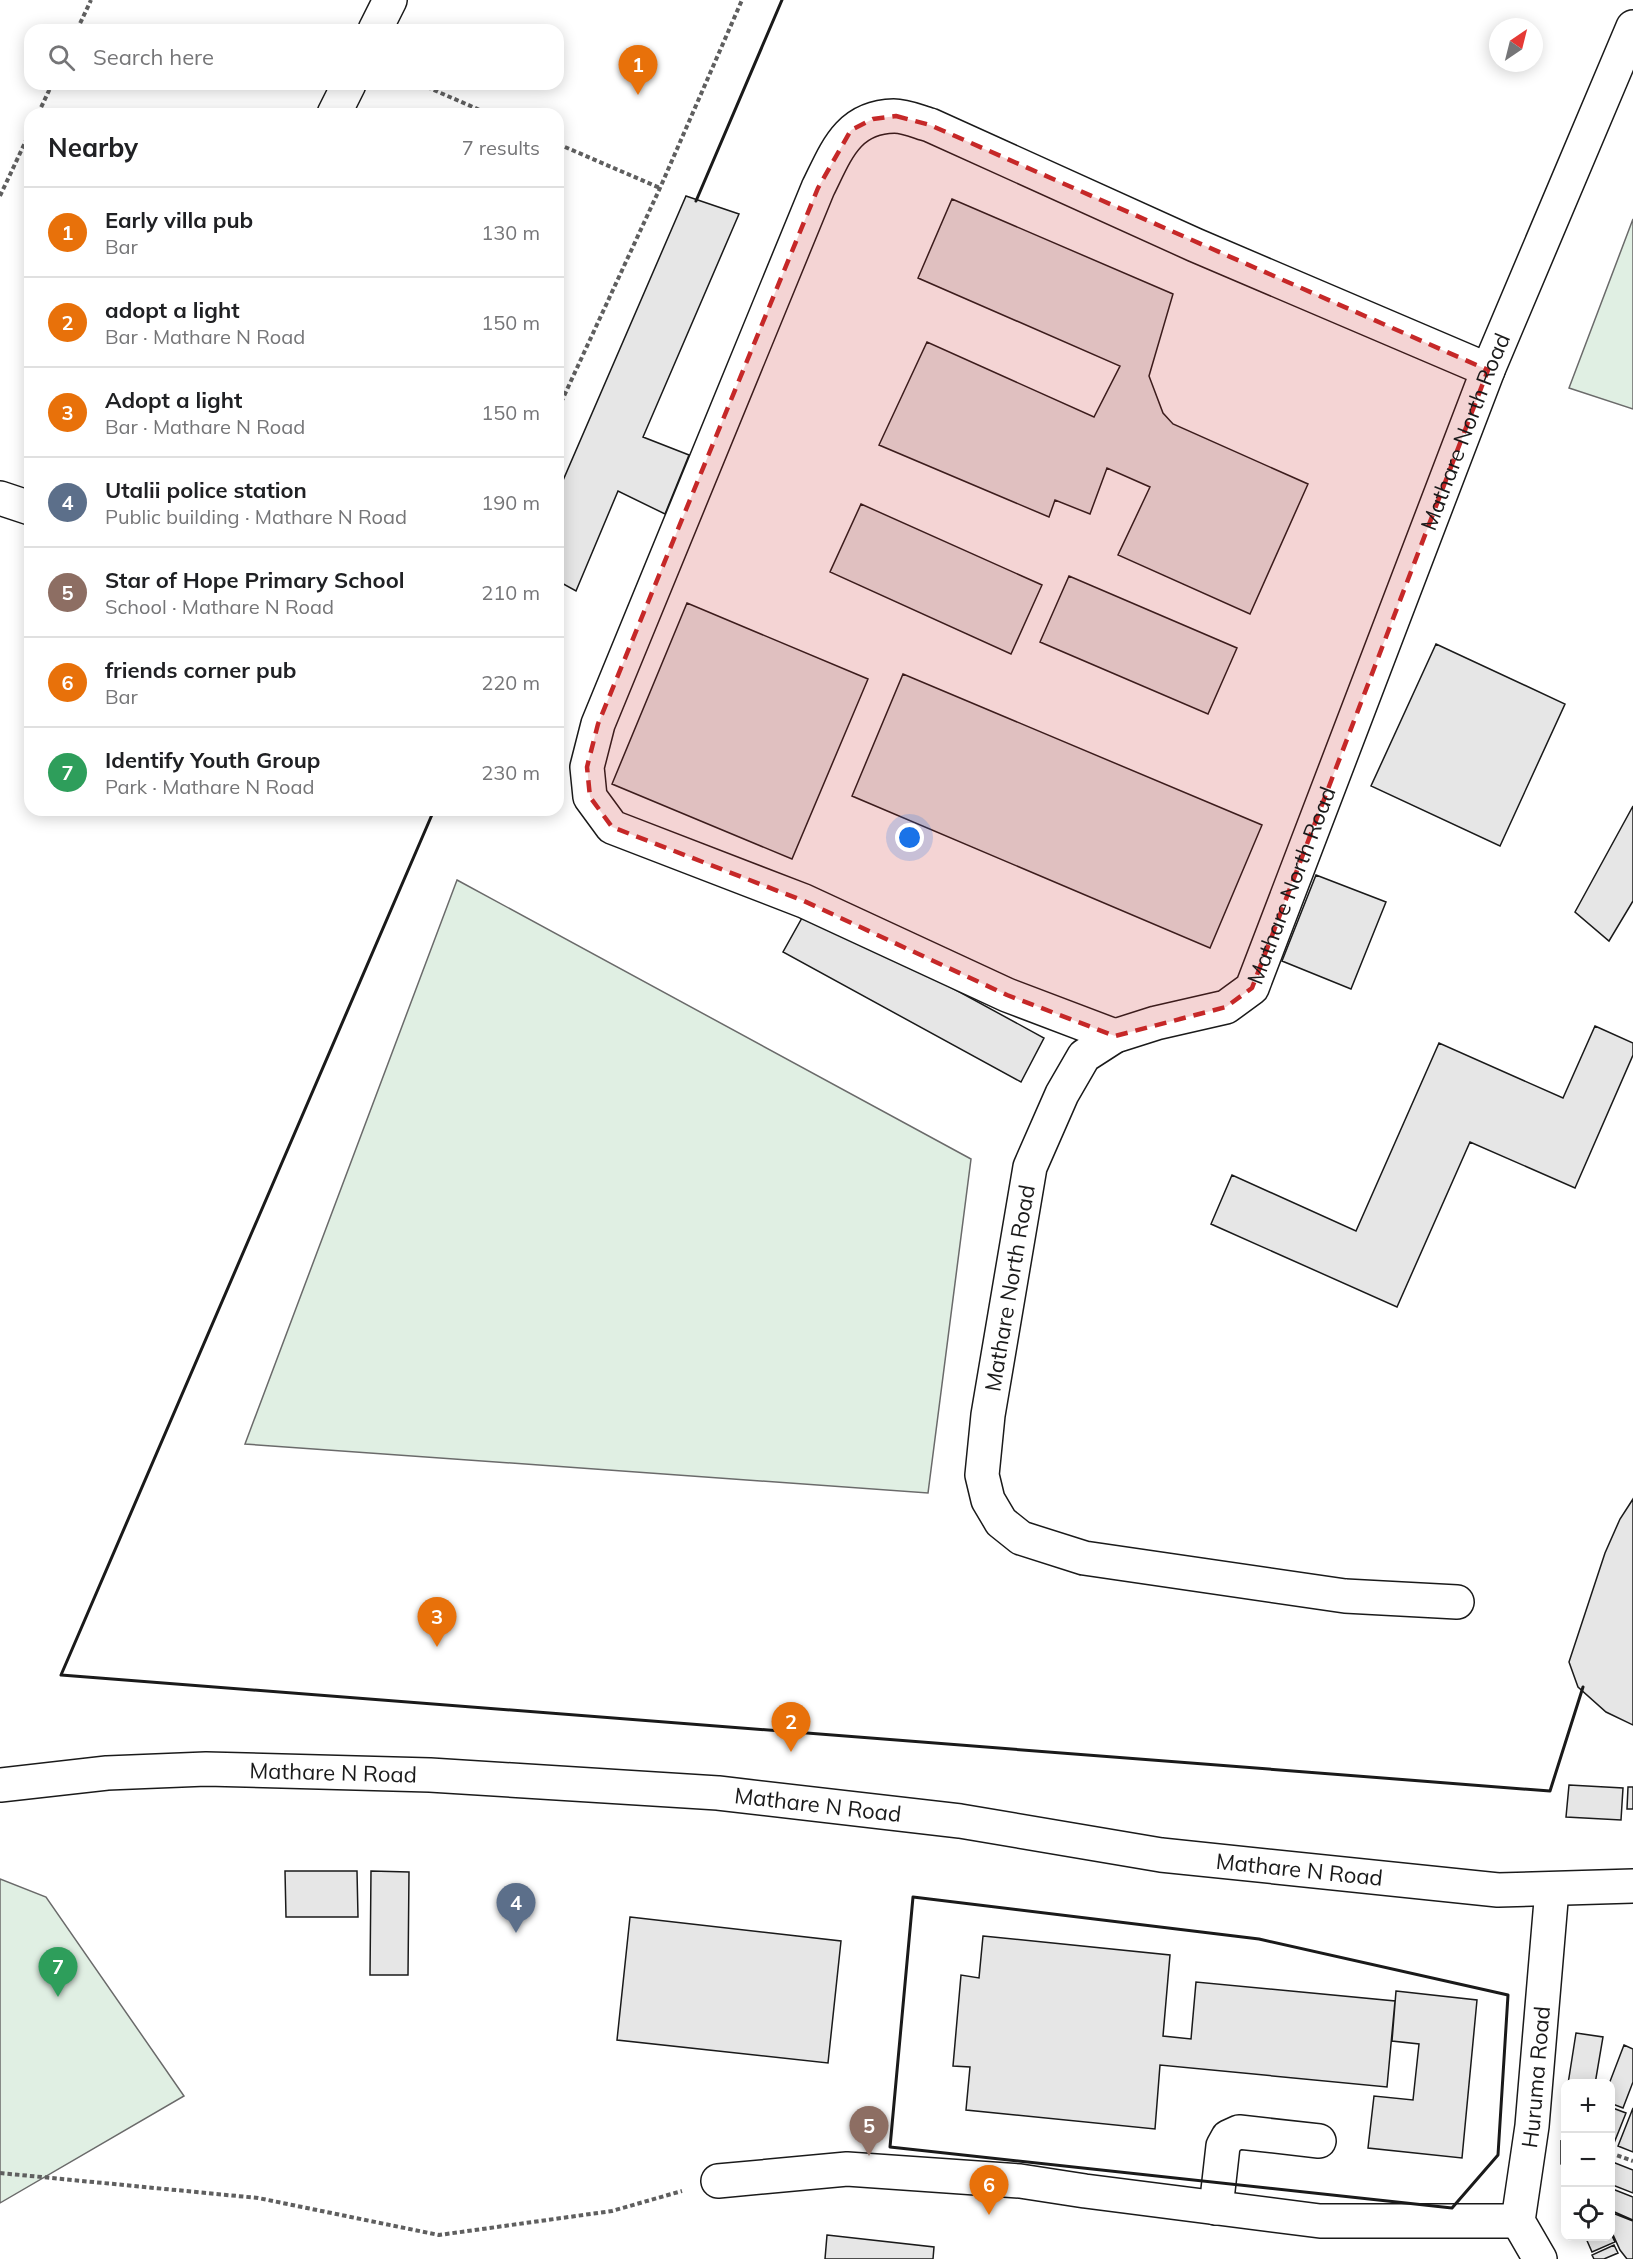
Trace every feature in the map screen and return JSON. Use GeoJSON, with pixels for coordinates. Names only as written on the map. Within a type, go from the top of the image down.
{"type":"FeatureCollection","features":[{"type":"Feature","properties":{"kind":"street"},"geometry":{"type":"LineString","coordinates":[[378,24],[390,0]]}},
{"type":"Feature","properties":{"kind":"street","name":"Mathare North Road"},"geometry":{"type":"LineString","coordinates":[[1457,1602],[1345,1596],[1084,1558],[1021,1538],[1001,1522],[988,1500],[982,1475],[988,1414],[1030,1167],[1062,1094],[1084,1056],[1115,1036],[1156,1023],[1226,1008],[1252,988],[1488,370],[1633,27]]}},
{"type":"Feature","properties":{"kind":"street"},"geometry":{"type":"LineString","coordinates":[[337,108],[346,90]]}},
{"type":"Feature","properties":{"kind":"street"},"geometry":{"type":"LineString","coordinates":[[1115,1036],[1006,995],[804,901],[612,827],[590,797],[587,767],[598,724],[814,198],[835,154],[851,130],[873,118],[896,116],[930,125],[1195,245],[1488,370]]}},
{"type":"Feature","properties":{"kind":"street"},"geometry":{"type":"LineString","coordinates":[[0,498],[24,506]]}},
{"type":"Feature","properties":{"kind":"street","name":"Mathare N Road"},"geometry":{"type":"LineString","coordinates":[[0,1785],[107,1773],[206,1769],[430,1775],[718,1793],[960,1821],[1161,1855],[1498,1890],[1633,1886]]}},
{"type":"Feature","properties":{"kind":"street","name":"Huruma Road"},"geometry":{"type":"LineString","coordinates":[[1518,2222],[1532,2126],[1552,1889]]}},
{"type":"Feature","properties":{"kind":"street"},"geometry":{"type":"LineString","coordinates":[[1216,2208],[1223,2146],[1228,2137],[1239,2132],[1319,2141]]}},
{"type":"Feature","properties":{"kind":"street"},"geometry":{"type":"LineString","coordinates":[[718,2181],[847,2169],[1020,2181],[1320,2221],[1518,2222],[1540,2259]]}},
{"type":"Feature","properties":{"kind":"path"},"geometry":{"type":"LineString","coordinates":[[80,24],[91,0]]}},
{"type":"Feature","properties":{"kind":"path"},"geometry":{"type":"LineString","coordinates":[[564,396],[660,188],[742,0]]}},
{"type":"Feature","properties":{"kind":"path"},"geometry":{"type":"LineString","coordinates":[[41,108],[49,90]]}},
{"type":"Feature","properties":{"kind":"path"},"geometry":{"type":"LineString","coordinates":[[434,90],[475,108]]}},
{"type":"Feature","properties":{"kind":"path"},"geometry":{"type":"LineString","coordinates":[[0,196],[24,145]]}},
{"type":"Feature","properties":{"kind":"path"},"geometry":{"type":"LineString","coordinates":[[564,147],[660,188]]}},
{"type":"Feature","properties":{"kind":"path"},"geometry":{"type":"LineString","coordinates":[[1615,2154],[1633,2161]]}},
{"type":"Feature","properties":{"kind":"path"},"geometry":{"type":"LineString","coordinates":[[0,2173],[258,2198],[439,2235],[612,2211],[718,2181]]}},
{"type":"Feature","properties":{"kind":"highlighted area"},"geometry":{"type":"Polygon","coordinates":[[[896,116],[930,125],[1488,370],[1252,988],[1226,1007],[1115,1036],[1007,995],[804,901],[612,827],[590,797],[587,767],[598,724],[818,188],[851,130],[873,119],[896,116]]]}},
{"type":"Feature","properties":{"kind":"green space"},"geometry":{"type":"Polygon","coordinates":[[[1633,219],[1633,409],[1569,388],[1633,219]]]}},
{"type":"Feature","properties":{"kind":"green space"},"geometry":{"type":"Polygon","coordinates":[[[457,880],[971,1159],[928,1493],[245,1444],[457,880]]]}},
{"type":"Feature","properties":{"kind":"green space"},"geometry":{"type":"Polygon","coordinates":[[[0,1879],[46,1897],[184,2096],[0,2203],[0,1879]]]}},
{"type":"Feature","properties":{"kind":"building"},"geometry":{"type":"Polygon","coordinates":[[[686,196],[739,214],[643,437],[689,455],[665,514],[618,491],[576,591],[564,584],[564,478],[686,196]]]}},
{"type":"Feature","properties":{"kind":"building"},"geometry":{"type":"Polygon","coordinates":[[[952,199],[1173,294],[1149,376],[1163,413],[1173,424],[1308,484],[1250,614],[1118,555],[1150,487],[1107,468],[1090,514],[1055,500],[1049,517],[879,445],[927,342],[1094,417],[1120,366],[918,278],[952,199]]]}},
{"type":"Feature","properties":{"kind":"building"},"geometry":{"type":"Polygon","coordinates":[[[861,504],[1042,585],[1011,654],[830,572],[861,504]]]}},
{"type":"Feature","properties":{"kind":"building"},"geometry":{"type":"Polygon","coordinates":[[[1069,576],[1237,648],[1208,714],[1040,642],[1069,576]]]}},
{"type":"Feature","properties":{"kind":"building"},"geometry":{"type":"Polygon","coordinates":[[[687,603],[868,679],[792,859],[612,784],[687,603]]]}},
{"type":"Feature","properties":{"kind":"building"},"geometry":{"type":"Polygon","coordinates":[[[1436,644],[1565,704],[1500,846],[1371,786],[1436,644]]]}},
{"type":"Feature","properties":{"kind":"building"},"geometry":{"type":"Polygon","coordinates":[[[903,674],[1262,825],[1210,948],[852,796],[903,674]]]}},
{"type":"Feature","properties":{"kind":"building"},"geometry":{"type":"Polygon","coordinates":[[[1633,806],[1633,901],[1609,941],[1575,912],[1633,806]]]}},
{"type":"Feature","properties":{"kind":"building"},"geometry":{"type":"Polygon","coordinates":[[[1316,875],[1386,902],[1351,989],[1282,961],[1316,875]]]}},
{"type":"Feature","properties":{"kind":"building"},"geometry":{"type":"Polygon","coordinates":[[[807,909],[1044,1038],[1021,1082],[783,952],[807,909]]]}},
{"type":"Feature","properties":{"kind":"building"},"geometry":{"type":"Polygon","coordinates":[[[1595,1026],[1633,1043],[1633,1055],[1575,1188],[1470,1142],[1397,1307],[1211,1224],[1232,1175],[1356,1231],[1439,1043],[1563,1098],[1595,1026]]]}},
{"type":"Feature","properties":{"kind":"building"},"geometry":{"type":"Polygon","coordinates":[[[1633,1499],[1633,1725],[1606,1712],[1578,1687],[1569,1662],[1605,1553],[1620,1519],[1633,1499]]]}},
{"type":"Feature","properties":{"kind":"building"},"geometry":{"type":"Polygon","coordinates":[[[1569,1785],[1623,1788],[1621,1820],[1566,1817],[1569,1785]]]}},
{"type":"Feature","properties":{"kind":"building"},"geometry":{"type":"Polygon","coordinates":[[[1628,1787],[1633,1787],[1633,1809],[1627,1809],[1628,1787]]]}},
{"type":"Feature","properties":{"kind":"building"},"geometry":{"type":"Polygon","coordinates":[[[285,1871],[357,1871],[358,1917],[286,1917],[285,1871]]]}},
{"type":"Feature","properties":{"kind":"building"},"geometry":{"type":"Polygon","coordinates":[[[371,1871],[409,1872],[408,1975],[370,1975],[371,1871]]]}},
{"type":"Feature","properties":{"kind":"building"},"geometry":{"type":"Polygon","coordinates":[[[630,1917],[841,1941],[828,2063],[617,2040],[630,1917]]]}},
{"type":"Feature","properties":{"kind":"building"},"geometry":{"type":"Polygon","coordinates":[[[983,1936],[1170,1955],[1163,2036],[1191,2039],[1196,1982],[1395,2001],[1387,2087],[1160,2065],[1155,2129],[966,2110],[970,2067],[953,2066],[961,1975],[979,1978],[983,1936]]]}},
{"type":"Feature","properties":{"kind":"building"},"geometry":{"type":"Polygon","coordinates":[[[1396,1991],[1477,2000],[1462,2158],[1368,2148],[1374,2096],[1413,2100],[1419,2044],[1392,2041],[1396,1991]]]}},
{"type":"Feature","properties":{"kind":"building"},"geometry":{"type":"Polygon","coordinates":[[[1576,2033],[1603,2037],[1596,2079],[1569,2079],[1576,2033]]]}},
{"type":"Feature","properties":{"kind":"building"},"geometry":{"type":"Polygon","coordinates":[[[1624,2045],[1633,2049],[1633,2082],[1623,2108],[1615,2105],[1615,2079],[1611,2079],[1624,2045]]]}},
{"type":"Feature","properties":{"kind":"building"},"geometry":{"type":"Polygon","coordinates":[[[1633,2108],[1633,2152],[1618,2146],[1633,2108]]]}},
{"type":"Feature","properties":{"kind":"building"},"geometry":{"type":"Polygon","coordinates":[[[1615,2109],[1626,2113],[1615,2140],[1615,2109]]]}},
{"type":"Feature","properties":{"kind":"building"},"geometry":{"type":"Polygon","coordinates":[[[1615,2163],[1633,2170],[1633,2193],[1615,2186],[1615,2163]]]}},
{"type":"Feature","properties":{"kind":"building"},"geometry":{"type":"Polygon","coordinates":[[[1615,2190],[1633,2197],[1633,2220],[1615,2212],[1615,2190]]]}},
{"type":"Feature","properties":{"kind":"building"},"geometry":{"type":"Polygon","coordinates":[[[1615,2214],[1633,2221],[1633,2259],[1627,2259],[1615,2239],[1615,2214]]]}},
{"type":"Feature","properties":{"kind":"building"},"geometry":{"type":"Polygon","coordinates":[[[827,2235],[934,2247],[933,2259],[825,2259],[827,2235]]]}},
{"type":"Feature","properties":{"kind":"building"},"geometry":{"type":"Polygon","coordinates":[[[1587,2241],[1615,2242],[1592,2252],[1587,2241]]]}},
{"type":"Feature","properties":{"kind":"building"},"geometry":{"type":"Polygon","coordinates":[[[1614,2245],[1618,2253],[1604,2259],[1594,2259],[1592,2255],[1614,2245]]]}},
{"type":"Feature","properties":{"kind":"wall"},"geometry":{"type":"LineString","coordinates":[[696,201],[782,0]]}},
{"type":"Feature","properties":{"kind":"wall"},"geometry":{"type":"LineString","coordinates":[[431,816],[61,1675],[1550,1791],[1583,1687]]}},
{"type":"Feature","properties":{"kind":"wall"},"geometry":{"type":"LineString","coordinates":[[913,1897],[1259,1939],[1508,1995],[1498,2155],[1452,2208],[890,2147],[913,1897]]}},
{"type":"Feature","properties":{"kind":"place","name":"Early villa pub"},"geometry":{"type":"Point","coordinates":[638,95]}},
{"type":"Feature","properties":{"kind":"place","name":"Adopt a light"},"geometry":{"type":"Point","coordinates":[437,1647]}},
{"type":"Feature","properties":{"kind":"place","name":"adopt a light"},"geometry":{"type":"Point","coordinates":[791,1752]}},
{"type":"Feature","properties":{"kind":"place","name":"Utalii police station"},"geometry":{"type":"Point","coordinates":[516,1933]}},
{"type":"Feature","properties":{"kind":"place","name":"Identify Youth Group"},"geometry":{"type":"Point","coordinates":[58,1997]}},
{"type":"Feature","properties":{"kind":"place","name":"Star of Hope Primary School"},"geometry":{"type":"Point","coordinates":[869,2156]}},
{"type":"Feature","properties":{"kind":"place","name":"friends corner pub"},"geometry":{"type":"Point","coordinates":[989,2215]}}]}
